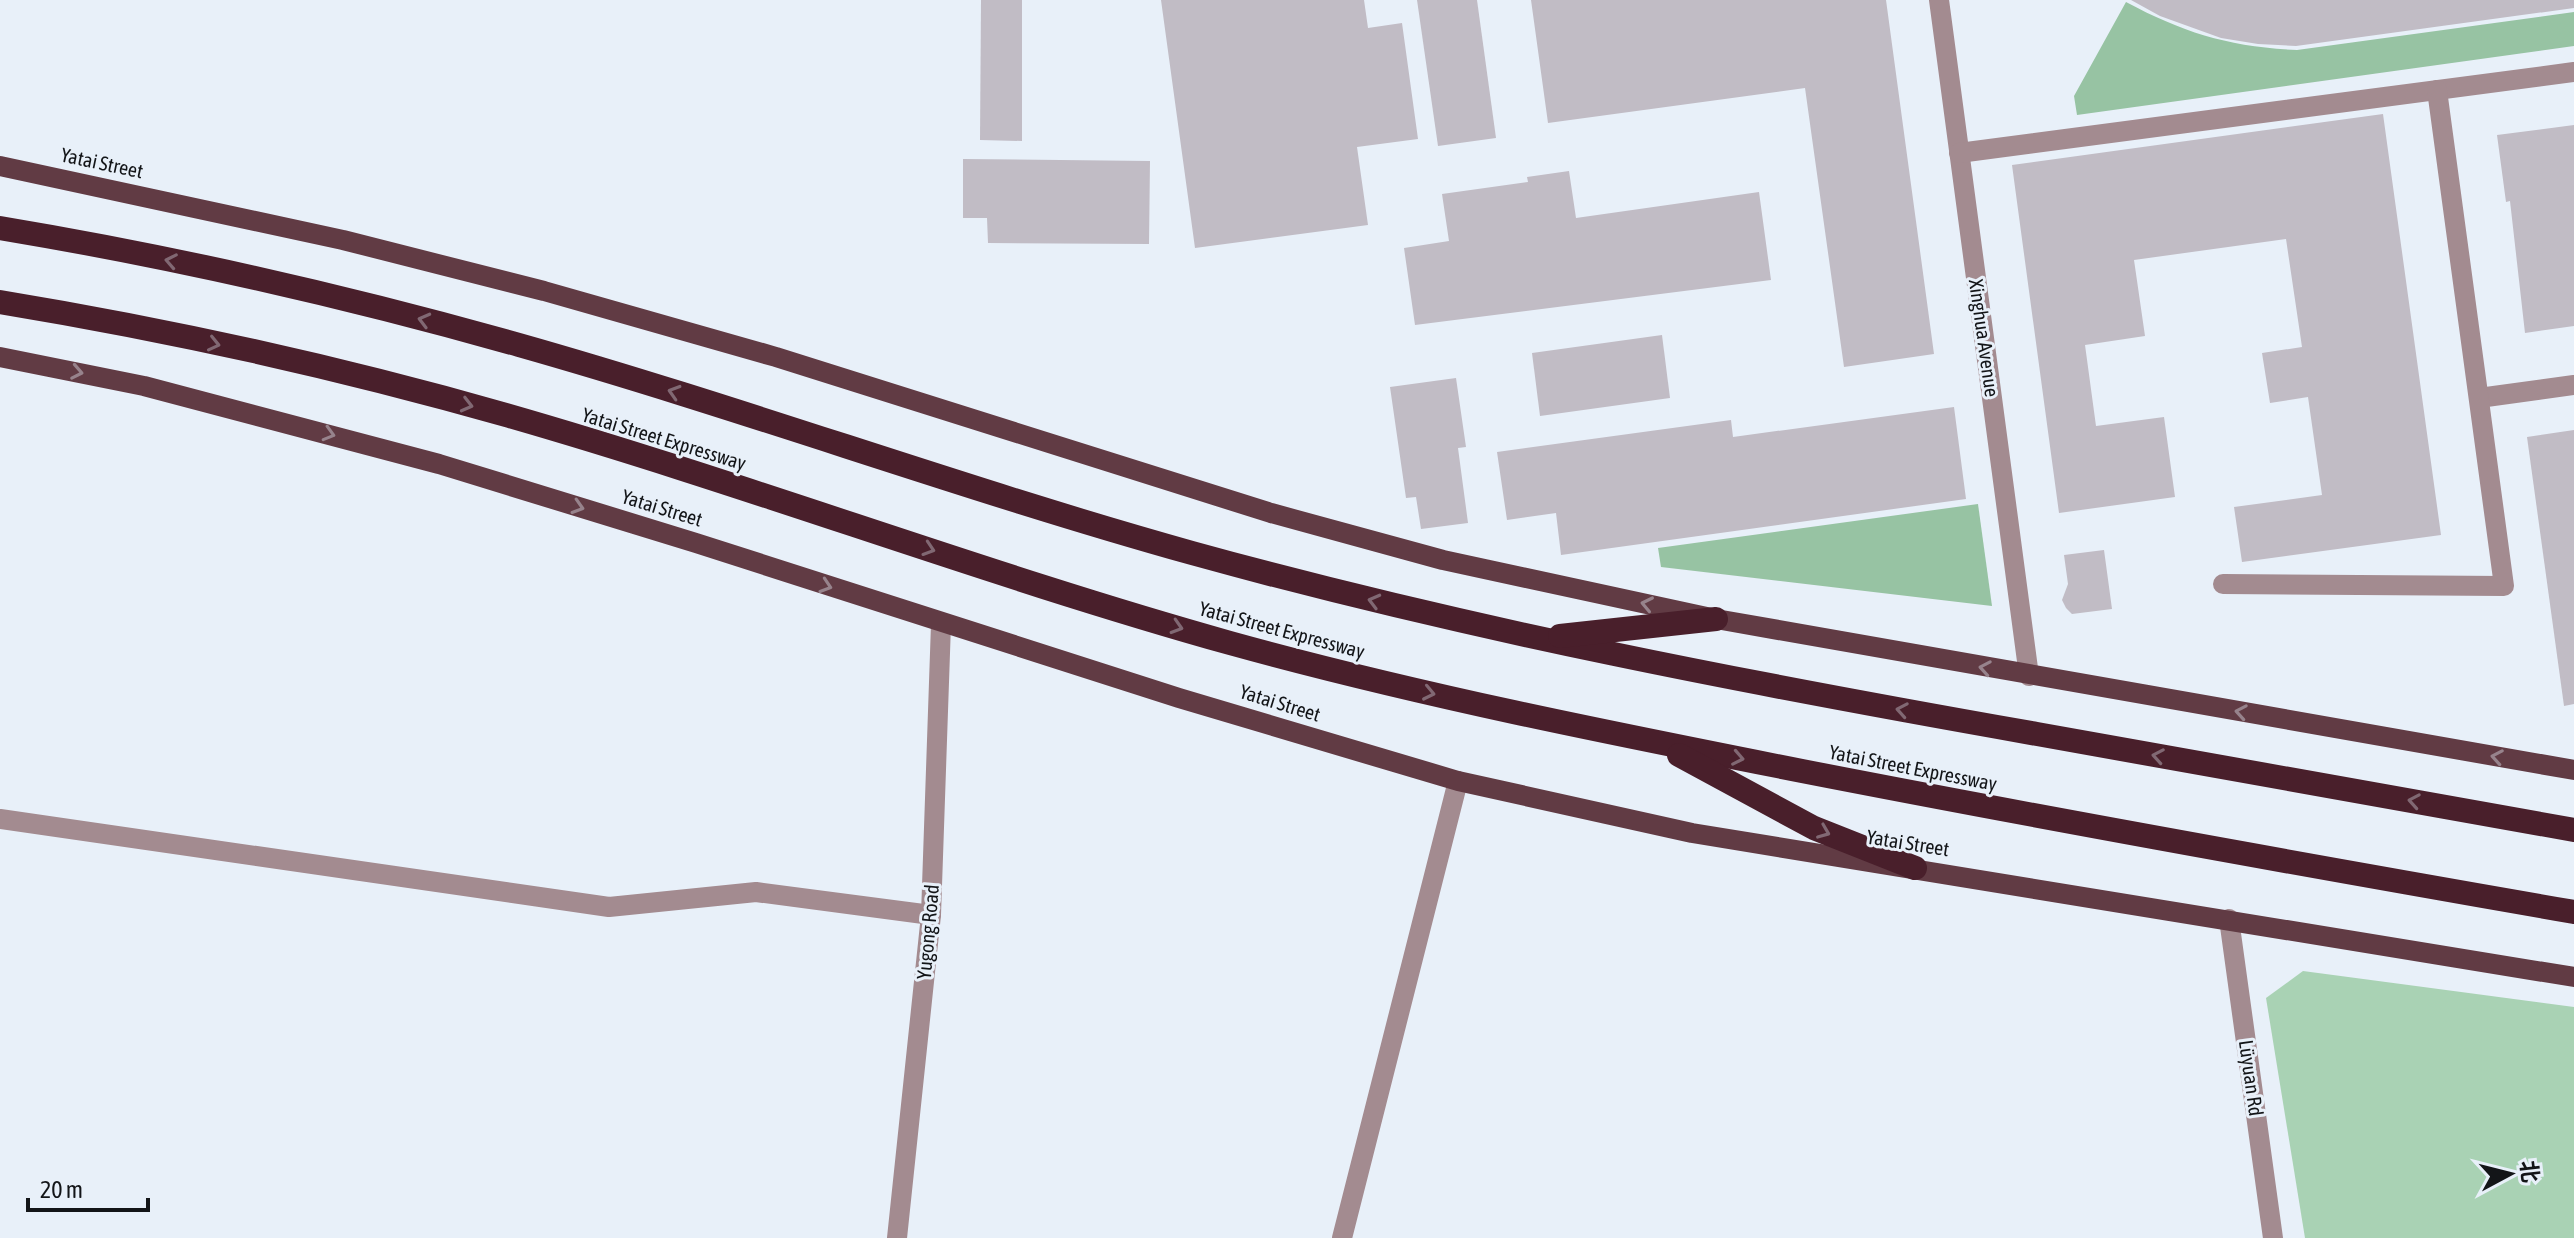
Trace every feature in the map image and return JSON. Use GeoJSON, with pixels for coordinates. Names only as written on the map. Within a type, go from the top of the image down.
{"type":"FeatureCollection","features":[{"type":"Feature","properties":{"kind":"highway"},"geometry":{"type":"LineString","coordinates":[[0,228],[194,266],[518,345],[1017,502],[1193,553],[1411,610],[1769,687],[2574,830]]}},
{"type":"Feature","properties":{"kind":"highway","name":"Yatai Street Expressway"},"geometry":{"type":"LineString","coordinates":[[0,302],[193,339],[504,415],[722,481],[1062,592],[1231,643],[1403,687],[1656,742],[2033,816],[2574,912]]}},
{"type":"Feature","properties":{"kind":"highway"},"geometry":{"type":"LineString","coordinates":[[1536,639],[1716,619]]}},
{"type":"Feature","properties":{"kind":"highway"},"geometry":{"type":"LineString","coordinates":[[1656,742],[1814,828],[1915,868]]}},
{"type":"Feature","properties":{"kind":"main road","name":"Yatai Street"},"geometry":{"type":"LineString","coordinates":[[0,166],[343,240],[544,291],[776,357],[1271,513],[1443,560],[1716,619],[2574,770]]}},
{"type":"Feature","properties":{"kind":"main road","name":"Yatai Street"},"geometry":{"type":"LineString","coordinates":[[0,357],[144,386],[439,464],[696,543],[941,624],[1458,781],[1692,833],[2574,977]]}},
{"type":"Feature","properties":{"kind":"street","name":"Xinghua Avenue"},"geometry":{"type":"LineString","coordinates":[[1939,0],[2029,676]]}},
{"type":"Feature","properties":{"kind":"street"},"geometry":{"type":"LineString","coordinates":[[1959,153],[2574,72]]}},
{"type":"Feature","properties":{"kind":"street"},"geometry":{"type":"LineString","coordinates":[[2223,584],[2504,586],[2437,90]]}},
{"type":"Feature","properties":{"kind":"street"},"geometry":{"type":"LineString","coordinates":[[2479,398],[2574,385]]}},
{"type":"Feature","properties":{"kind":"street","name":"Yugong Road"},"geometry":{"type":"LineString","coordinates":[[897,1238],[931,915],[941,624]]}},
{"type":"Feature","properties":{"kind":"street"},"geometry":{"type":"LineString","coordinates":[[1342,1238],[1458,781]]}},
{"type":"Feature","properties":{"kind":"street"},"geometry":{"type":"LineString","coordinates":[[0,819],[609,907],[756,892],[931,915]]}},
{"type":"Feature","properties":{"kind":"street","name":"Lüyuan Rd"},"geometry":{"type":"LineString","coordinates":[[2229,919],[2273,1238]]}},
{"type":"Feature","properties":{"kind":"green space"},"geometry":{"type":"Polygon","coordinates":[[[2126,2],[2188,30],[2229,42],[2297,50],[2574,12],[2574,46],[2077,115],[2074,96],[2126,2]]]}},
{"type":"Feature","properties":{"kind":"green space"},"geometry":{"type":"Polygon","coordinates":[[[1978,504],[1992,606],[1661,567],[1658,548],[1978,504]]]}},
{"type":"Feature","properties":{"kind":"green space"},"geometry":{"type":"Polygon","coordinates":[[[2303,971],[2574,1007],[2574,1238],[2305,1238],[2266,998],[2303,971]]]}},
{"type":"Feature","properties":{"kind":"building"},"geometry":{"type":"Polygon","coordinates":[[[981,0],[1022,0],[1022,141],[980,140],[981,0]]]}},
{"type":"Feature","properties":{"kind":"building"},"geometry":{"type":"Polygon","coordinates":[[[1161,0],[1364,0],[1368,28],[1402,23],[1418,139],[1357,147],[1368,225],[1195,248],[1161,0]]]}},
{"type":"Feature","properties":{"kind":"building"},"geometry":{"type":"Polygon","coordinates":[[[1417,0],[1477,0],[1496,138],[1438,146],[1417,0]]]}},
{"type":"Feature","properties":{"kind":"building"},"geometry":{"type":"Polygon","coordinates":[[[1531,0],[1886,0],[1934,354],[1844,367],[1805,88],[1548,123],[1531,0]]]}},
{"type":"Feature","properties":{"kind":"building"},"geometry":{"type":"Polygon","coordinates":[[[2131,0],[2574,0],[2574,8],[2296,46],[2221,38],[2160,16],[2131,0]]]}},
{"type":"Feature","properties":{"kind":"building"},"geometry":{"type":"Polygon","coordinates":[[[2383,114],[2441,535],[2242,562],[2234,507],[2322,495],[2308,397],[2270,403],[2262,353],[2302,347],[2286,239],[2134,260],[2145,336],[2085,345],[2096,426],[2164,417],[2175,497],[2059,513],[2012,165],[2383,114]]]}},
{"type":"Feature","properties":{"kind":"building"},"geometry":{"type":"Polygon","coordinates":[[[2574,125],[2574,326],[2525,333],[2510,201],[2506,202],[2497,135],[2574,125]]]}},
{"type":"Feature","properties":{"kind":"building"},"geometry":{"type":"Polygon","coordinates":[[[963,159],[1150,161],[1149,244],[988,243],[987,218],[963,218],[963,159]]]}},
{"type":"Feature","properties":{"kind":"building"},"geometry":{"type":"Polygon","coordinates":[[[1569,171],[1576,218],[1759,192],[1771,280],[1415,325],[1404,248],[1449,241],[1442,194],[1528,182],[1527,177],[1569,171]]]}},
{"type":"Feature","properties":{"kind":"building"},"geometry":{"type":"Polygon","coordinates":[[[1662,335],[1670,398],[1540,416],[1532,353],[1662,335]]]}},
{"type":"Feature","properties":{"kind":"building"},"geometry":{"type":"Polygon","coordinates":[[[1456,378],[1466,447],[1458,448],[1468,523],[1421,529],[1416,497],[1406,498],[1390,387],[1456,378]]]}},
{"type":"Feature","properties":{"kind":"building"},"geometry":{"type":"Polygon","coordinates":[[[1954,407],[1966,499],[1561,555],[1556,513],[1507,520],[1497,452],[1731,420],[1733,437],[1954,407]]]}},
{"type":"Feature","properties":{"kind":"building"},"geometry":{"type":"Polygon","coordinates":[[[2574,430],[2574,704],[2564,706],[2527,437],[2574,430]]]}},
{"type":"Feature","properties":{"kind":"building"},"geometry":{"type":"Polygon","coordinates":[[[2104,550],[2112,609],[2072,614],[2062,600],[2068,584],[2064,555],[2104,550]]]}}]}
